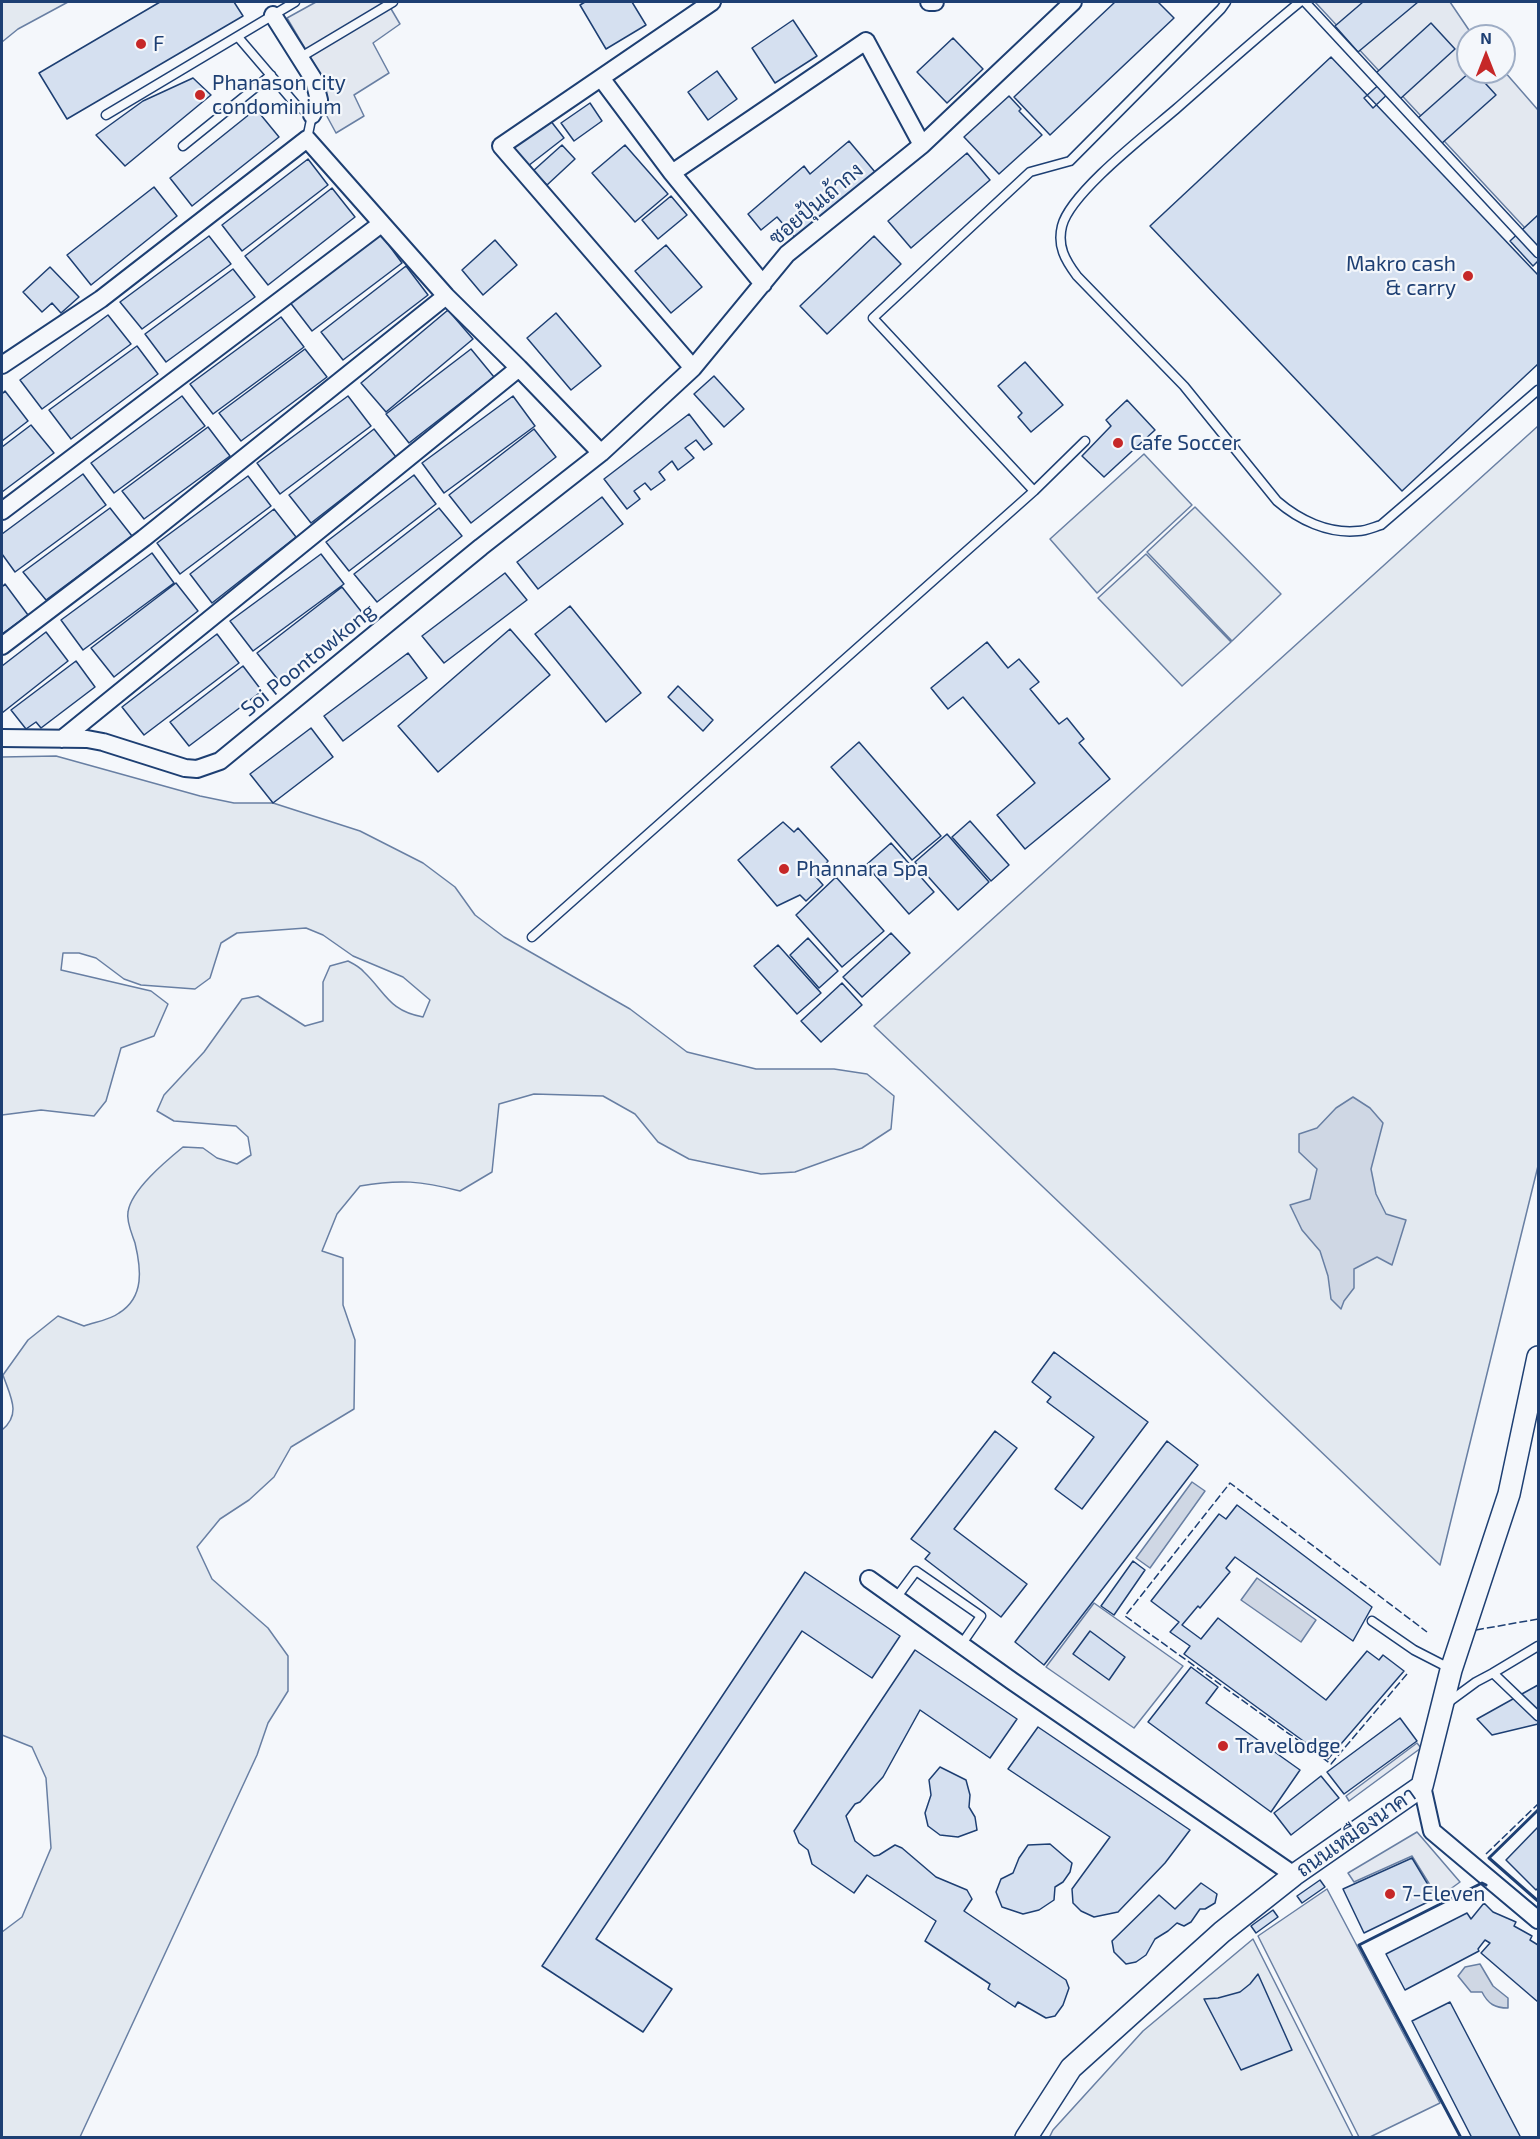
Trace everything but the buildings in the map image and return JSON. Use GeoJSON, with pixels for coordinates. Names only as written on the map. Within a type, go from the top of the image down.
{"type":"FeatureCollection","features":[{"type":"Feature","properties":{"kind":"street"},"geometry":{"type":"LineString","coordinates":[[693,368],[501,146],[712,2]]}},
{"type":"Feature","properties":{"kind":"street"},"geometry":{"type":"LineString","coordinates":[[929,2],[935,2]]}},
{"type":"Feature","properties":{"kind":"street","name":"ซอยปุ้นเถ้ากง"},"geometry":{"type":"LineString","coordinates":[[601,453],[693,368],[787,254],[922,145],[1073,2]]}},
{"type":"Feature","properties":{"kind":"street"},"geometry":{"type":"LineString","coordinates":[[273,15],[314,80],[319,94],[312,116]]}},
{"type":"Feature","properties":{"kind":"street"},"geometry":{"type":"LineString","coordinates":[[672,173],[867,40],[922,145]]}},
{"type":"Feature","properties":{"kind":"street"},"geometry":{"type":"LineString","coordinates":[[601,78],[672,173],[763,284]]}},
{"type":"Feature","properties":{"kind":"street"},"geometry":{"type":"LineString","coordinates":[[2,365],[101,299],[307,139],[446,296],[601,453]]}},
{"type":"Feature","properties":{"kind":"street"},"geometry":{"type":"LineString","coordinates":[[2,511],[381,224]]}},
{"type":"Feature","properties":{"kind":"street"},"geometry":{"type":"LineString","coordinates":[[2,646],[144,538],[446,296]]}},
{"type":"Feature","properties":{"kind":"street"},"geometry":{"type":"LineString","coordinates":[[62,739],[519,368]]}},
{"type":"Feature","properties":{"kind":"street","name":"Soi Poontowkong"},"geometry":{"type":"LineString","coordinates":[[2,738],[103,742],[185,768],[197,769],[220,761],[481,547],[601,453]]}},
{"type":"Feature","properties":{"kind":"street","name":"ถนนเหมืองนาคา"},"geometry":{"type":"LineString","coordinates":[[1026,2138],[1071,2068],[1222,1932],[1294,1875],[1422,1786],[1451,1670],[1509,1494],[1539,1357]]}},
{"type":"Feature","properties":{"kind":"street"},"geometry":{"type":"LineString","coordinates":[[869,1579],[1294,1875]]}},
{"type":"Feature","properties":{"kind":"street"},"geometry":{"type":"LineString","coordinates":[[1422,1786],[1432,1831],[1539,1920]]}},
{"type":"Feature","properties":{"kind":"lane"},"geometry":{"type":"LineString","coordinates":[[106,115],[294,2]]}},
{"type":"Feature","properties":{"kind":"lane"},"geometry":{"type":"LineString","coordinates":[[301,57],[393,2]]}},
{"type":"Feature","properties":{"kind":"lane"},"geometry":{"type":"LineString","coordinates":[[1034,491],[873,318],[1030,172],[1070,161],[1226,2]]}},
{"type":"Feature","properties":{"kind":"lane"},"geometry":{"type":"LineString","coordinates":[[1300,2],[1245,46],[1098,177],[1071,206],[1062,224],[1060,239],[1061,250],[1067,262],[1077,276],[1184,386],[1277,501],[1294,516],[1315,525],[1337,530],[1359,531],[1381,525],[1539,390]]}},
{"type":"Feature","properties":{"kind":"lane"},"geometry":{"type":"LineString","coordinates":[[1305,2],[1539,253]]}},
{"type":"Feature","properties":{"kind":"lane"},"geometry":{"type":"LineString","coordinates":[[238,37],[297,106],[312,116],[307,139]]}},
{"type":"Feature","properties":{"kind":"lane"},"geometry":{"type":"LineString","coordinates":[[183,146],[271,75]]}},
{"type":"Feature","properties":{"kind":"lane"},"geometry":{"type":"LineString","coordinates":[[532,937],[1034,491],[1085,441]]}},
{"type":"Feature","properties":{"kind":"lane"},"geometry":{"type":"LineString","coordinates":[[896,1598],[916,1571],[981,1616],[961,1645]]}},
{"type":"Feature","properties":{"kind":"lane"},"geometry":{"type":"LineString","coordinates":[[1372,1621],[1414,1650],[1451,1670]]}},
{"type":"Feature","properties":{"kind":"lane"},"geometry":{"type":"LineString","coordinates":[[1443,1706],[1476,1682],[1539,1646]]}},
{"type":"Feature","properties":{"kind":"lane"},"geometry":{"type":"LineString","coordinates":[[1493,1673],[1539,1716]]}},
{"type":"Feature","properties":{"kind":"shaded area"},"geometry":{"type":"Polygon","coordinates":[[[2,2],[68,2],[18,29],[2,42],[2,2]]]}},
{"type":"Feature","properties":{"kind":"shaded area"},"geometry":{"type":"Polygon","coordinates":[[[316,2],[387,2],[400,24],[373,43],[389,73],[354,95],[364,116],[336,133],[323,109],[316,67],[287,18],[316,2]]]}},
{"type":"Feature","properties":{"kind":"shaded area"},"geometry":{"type":"Polygon","coordinates":[[[1315,2],[1450,2],[1465,24],[1456,24],[1456,84],[1515,84],[1538,110],[1538,242],[1315,2]]]}},
{"type":"Feature","properties":{"kind":"shaded area"},"geometry":{"type":"Polygon","coordinates":[[[1538,426],[1538,1166],[1440,1565],[874,1026],[1538,426]]]}},
{"type":"Feature","properties":{"kind":"shaded area"},"geometry":{"type":"Polygon","coordinates":[[[1144,454],[1192,505],[1097,593],[1050,539],[1144,454]]]}},
{"type":"Feature","properties":{"kind":"shaded area"},"geometry":{"type":"Polygon","coordinates":[[[1195,507],[1281,594],[1232,641],[1147,552],[1195,507]]]}},
{"type":"Feature","properties":{"kind":"shaded area"},"geometry":{"type":"Polygon","coordinates":[[[1146,554],[1231,642],[1182,686],[1098,598],[1146,554]]]}},
{"type":"Feature","properties":{"kind":"shaded area"},"geometry":{"type":"Polygon","coordinates":[[[56,756],[200,796],[234,803],[273,803],[360,831],[423,863],[455,887],[475,915],[504,937],[630,1009],[687,1052],[756,1069],[834,1069],[867,1074],[894,1096],[891,1129],[862,1148],[795,1172],[761,1174],[689,1159],[658,1142],[635,1114],[603,1096],[534,1094],[499,1104],[492,1172],[460,1191],[410,1182],[387,1182],[360,1186],[337,1214],[322,1251],[343,1258],[343,1305],[355,1340],[354,1409],[291,1447],[274,1477],[249,1500],[220,1519],[197,1547],[212,1579],[268,1628],[288,1656],[288,1691],[268,1723],[257,1755],[80,2137],[2,2138],[2,1932],[22,1917],[51,1848],[46,1778],[32,1747],[2,1735],[2,1430],[12,1418],[13,1411],[13,1404],[3,1375],[28,1340],[58,1316],[84,1326],[115,1315],[133,1299],[139,1281],[139,1262],[128,1212],[142,1185],[168,1160],[183,1147],[203,1148],[217,1158],[237,1164],[251,1155],[248,1137],[236,1126],[174,1121],[157,1111],[164,1095],[204,1052],[242,999],[258,996],[305,1026],[323,1021],[323,982],[330,966],[348,961],[361,969],[395,1006],[403,1010],[423,1017],[430,1000],[403,977],[353,956],[323,935],[306,928],[237,933],[221,943],[210,978],[195,989],[141,985],[124,979],[96,958],[79,953],[63,953],[61,970],[151,991],[168,1004],[154,1036],[121,1048],[106,1101],[94,1116],[41,1110],[2,1115],[2,757],[56,756]]]}},
{"type":"Feature","properties":{"kind":"shaded area"},"geometry":{"type":"Polygon","coordinates":[[[1353,1097],[1370,1108],[1383,1123],[1371,1169],[1376,1194],[1386,1214],[1406,1220],[1392,1265],[1377,1257],[1354,1269],[1354,1288],[1341,1309],[1331,1299],[1328,1276],[1320,1251],[1302,1230],[1290,1205],[1310,1199],[1317,1169],[1299,1152],[1299,1134],[1317,1128],[1336,1108],[1353,1097]]]}},
{"type":"Feature","properties":{"kind":"shaded area"},"geometry":{"type":"Polygon","coordinates":[[[1192,1482],[1205,1491],[1150,1568],[1136,1558],[1192,1482]]]}},
{"type":"Feature","properties":{"kind":"shaded area"},"geometry":{"type":"Polygon","coordinates":[[[1257,1578],[1316,1620],[1301,1642],[1241,1600],[1257,1578]]]}},
{"type":"Feature","properties":{"kind":"shaded area"},"geometry":{"type":"Polygon","coordinates":[[[1094,1603],[1183,1666],[1134,1728],[1046,1667],[1094,1603]]]}},
{"type":"Feature","properties":{"kind":"shaded area"},"geometry":{"type":"Polygon","coordinates":[[[1417,1743],[1421,1748],[1349,1801],[1346,1796],[1417,1743]]]}},
{"type":"Feature","properties":{"kind":"shaded area"},"geometry":{"type":"Polygon","coordinates":[[[1417,1832],[1460,1882],[1438,1898],[1412,1856],[1354,1882],[1348,1873],[1417,1832]]]}},
{"type":"Feature","properties":{"kind":"shaded area"},"geometry":{"type":"Polygon","coordinates":[[[1327,1889],[1440,2103],[1370,2137],[1359,2137],[1258,1936],[1327,1889]]]}},
{"type":"Feature","properties":{"kind":"shaded area"},"geometry":{"type":"Polygon","coordinates":[[[1253,1939],[1353,2137],[1049,2138],[1053,2130],[1143,2031],[1253,1939]]]}},
{"type":"Feature","properties":{"kind":"shaded area"},"geometry":{"type":"Polygon","coordinates":[[[1480,1964],[1493,1986],[1508,1998],[1508,2008],[1492,2005],[1482,1992],[1471,1992],[1458,1976],[1465,1967],[1480,1964]]]}},
{"type":"Feature","properties":{"kind":"fence"},"geometry":{"type":"LineString","coordinates":[[1407,1674],[1331,1764],[1125,1616],[1230,1483],[1427,1632]]}},
{"type":"Feature","properties":{"kind":"fence"},"geometry":{"type":"LineString","coordinates":[[1476,1630],[1538,1619]]}},
{"type":"Feature","properties":{"kind":"fence"},"geometry":{"type":"LineString","coordinates":[[1486,1854],[1538,1804]]}},
{"type":"Feature","properties":{"kind":"wall"},"geometry":{"type":"LineString","coordinates":[[1538,1810],[1489,1858],[1538,1901]]}},
{"type":"Feature","properties":{"kind":"wall"},"geometry":{"type":"LineString","coordinates":[[1461,2138],[1359,1945],[1482,1883],[1486,1885]]}},
{"type":"Feature","properties":{"kind":"place","name":"F"},"geometry":{"type":"Point","coordinates":[141,44]}},
{"type":"Feature","properties":{"kind":"place","name":"Phanason city condominium"},"geometry":{"type":"Point","coordinates":[200,95]}},
{"type":"Feature","properties":{"kind":"place","name":"Makro cash & carry"},"geometry":{"type":"Point","coordinates":[1468,276]}},
{"type":"Feature","properties":{"kind":"place","name":"Cafe Soccer"},"geometry":{"type":"Point","coordinates":[1118,443]}},
{"type":"Feature","properties":{"kind":"place","name":"Phannara Spa"},"geometry":{"type":"Point","coordinates":[784,869]}},
{"type":"Feature","properties":{"kind":"place","name":"Travelodge"},"geometry":{"type":"Point","coordinates":[1223,1746]}},
{"type":"Feature","properties":{"kind":"place","name":"7-Eleven"},"geometry":{"type":"Point","coordinates":[1390,1894]}}]}
